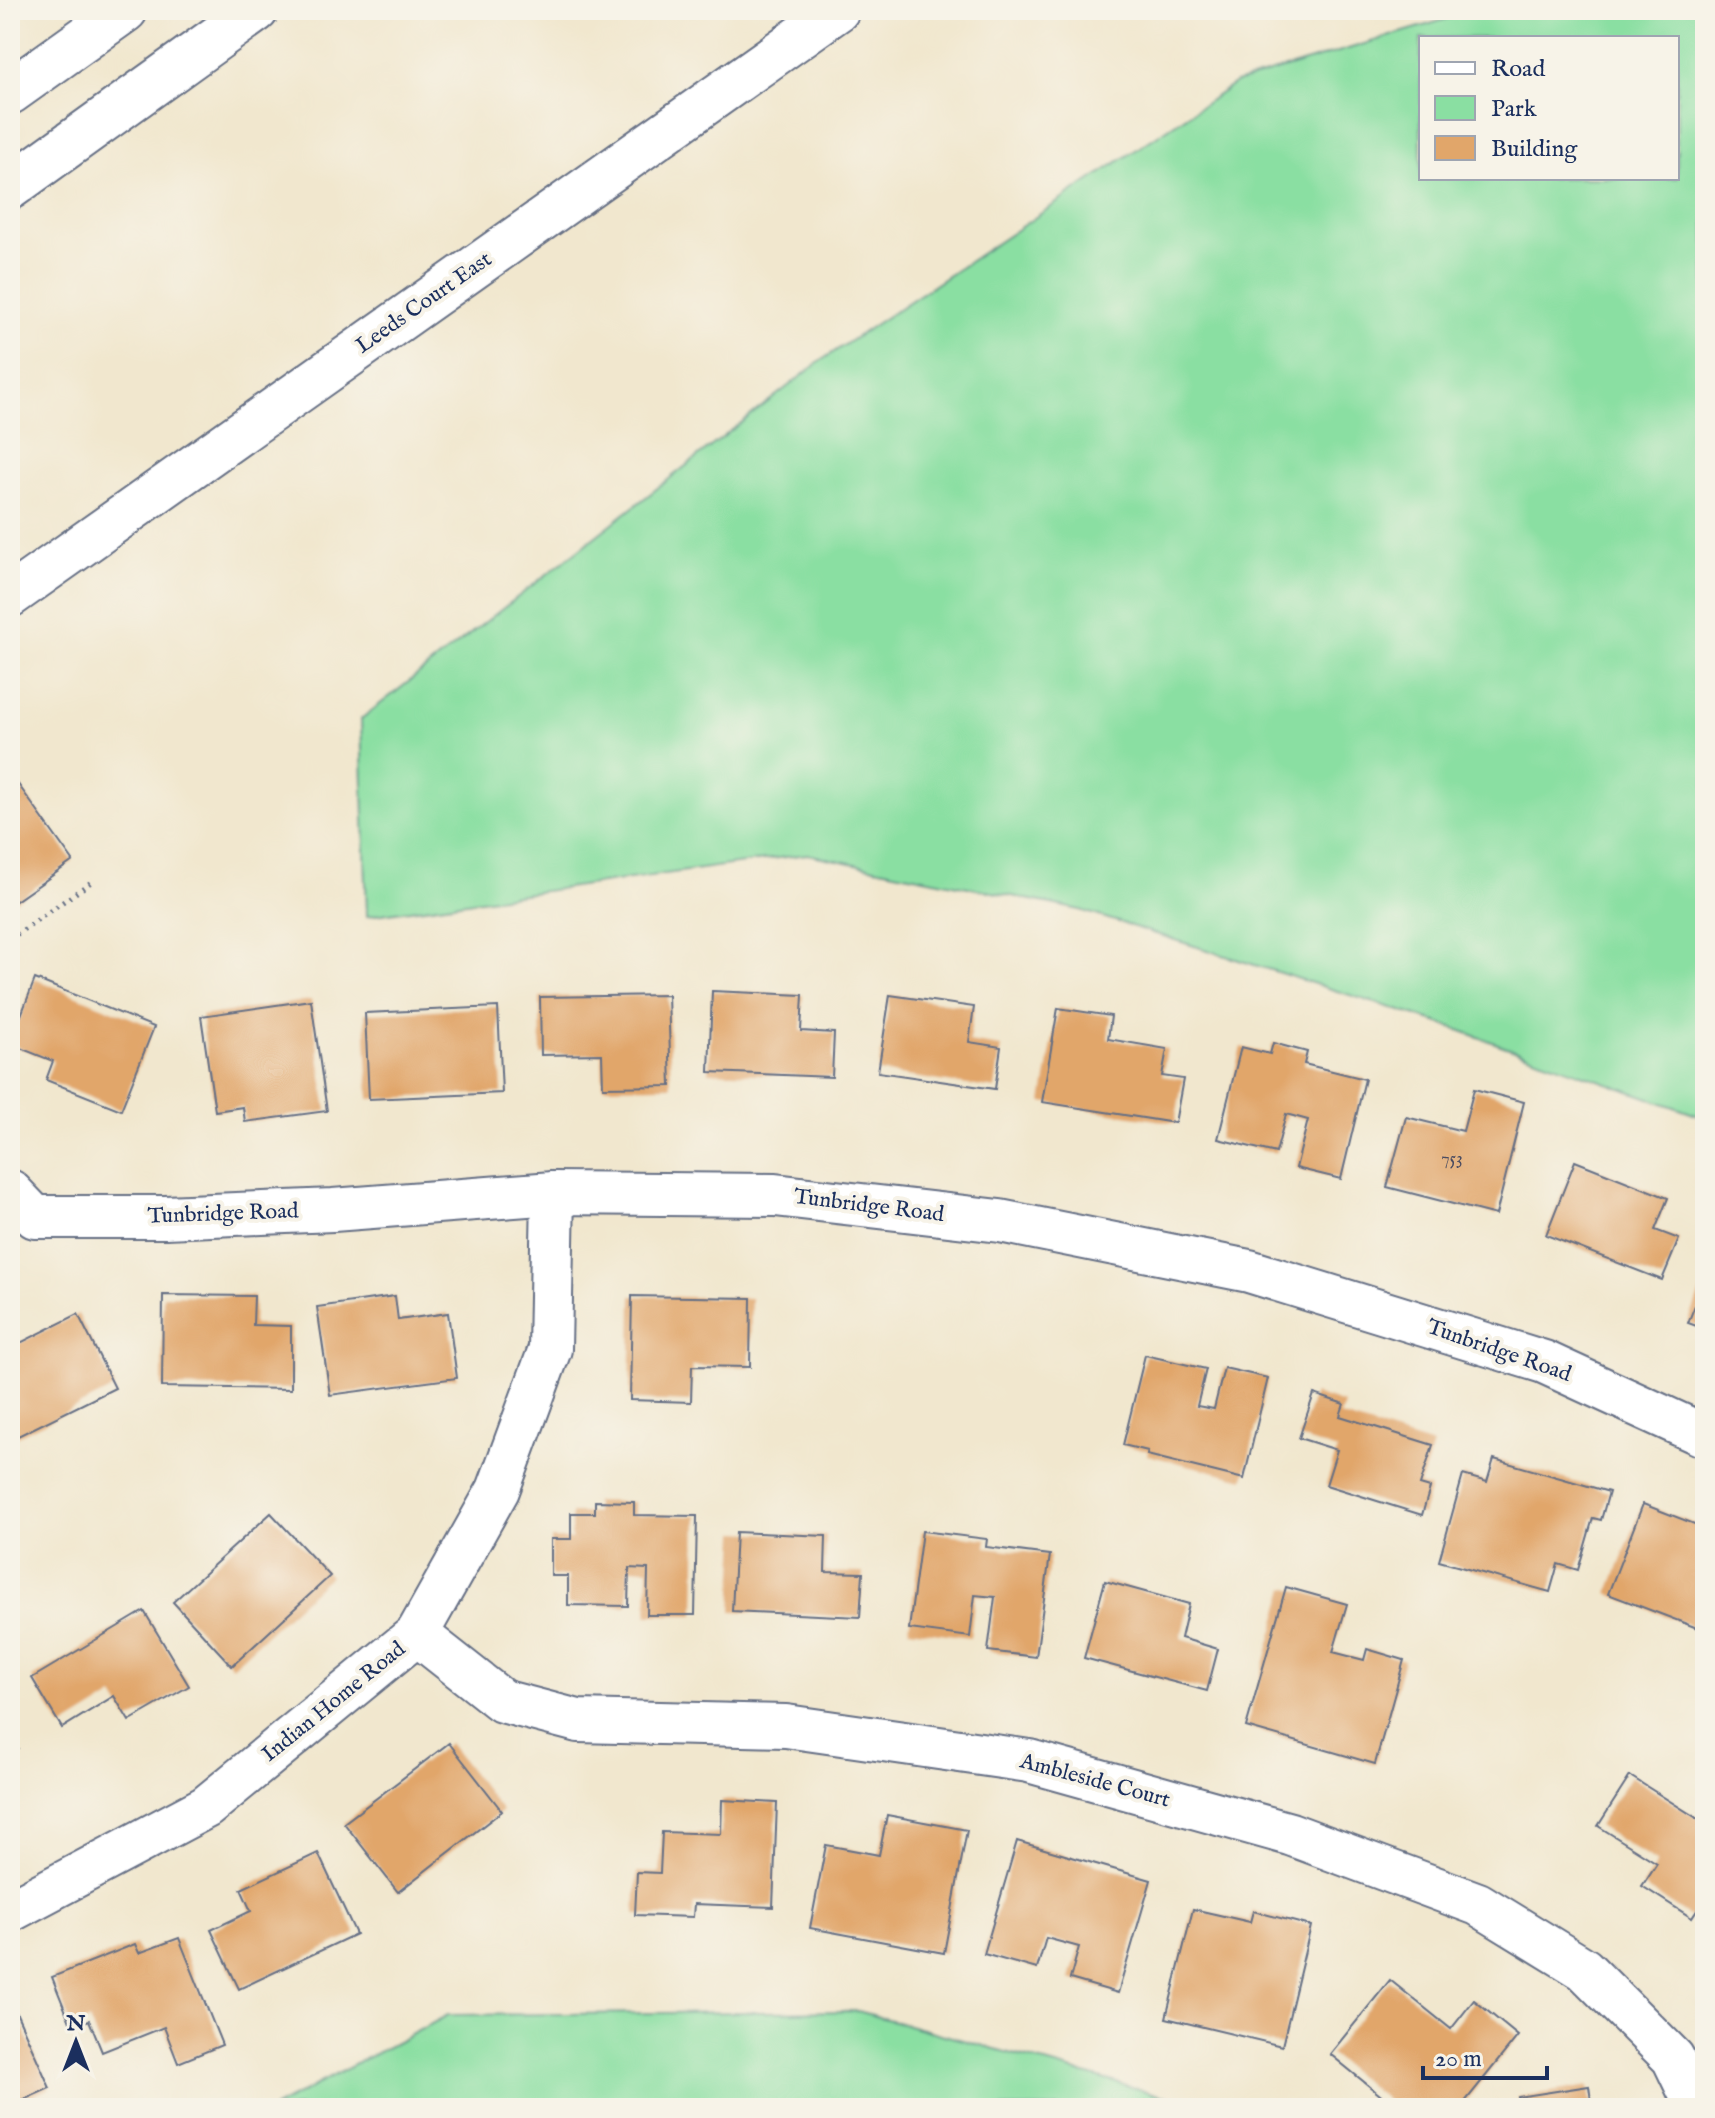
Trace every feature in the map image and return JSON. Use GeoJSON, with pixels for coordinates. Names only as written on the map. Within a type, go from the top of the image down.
{"type":"FeatureCollection","features":[{"type":"Feature","properties":{"kind":"main road"},"geometry":{"type":"LineString","coordinates":[[10,92],[125,10]]}},
{"type":"Feature","properties":{"kind":"main road"},"geometry":{"type":"LineString","coordinates":[[10,187],[256,10]]}},
{"type":"Feature","properties":{"kind":"street","name":"Leeds Court East"},"geometry":{"type":"LineString","coordinates":[[10,596],[838,10]]}},
{"type":"Feature","properties":{"kind":"street","name":"Tunbridge Road"},"geometry":{"type":"LineString","coordinates":[[18,1215],[165,1217],[333,1210],[553,1193],[790,1197],[1000,1221],[1249,1271],[1544,1362],[1705,1436]]}},
{"type":"Feature","properties":{"kind":"street","name":"Indian Home Road"},"geometry":{"type":"LineString","coordinates":[[10,1911],[206,1807],[417,1634],[498,1490],[550,1349],[553,1193]]}},
{"type":"Feature","properties":{"kind":"street","name":"Ambleside Court"},"geometry":{"type":"LineString","coordinates":[[417,1634],[502,1701],[578,1721],[786,1726],[1029,1761],[1305,1839],[1478,1904],[1584,1969],[1673,2058],[1697,2108]]}},
{"type":"Feature","properties":{"kind":"path"},"geometry":{"type":"LineString","coordinates":[[10,939],[94,880]]}},
{"type":"Feature","properties":{"kind":"green space"},"geometry":{"type":"Polygon","coordinates":[[[1476,10],[1705,10],[1705,1118],[1439,1023],[1080,910],[807,854],[367,916],[361,719],[822,360],[1236,83],[1476,10]]]}},
{"type":"Feature","properties":{"kind":"green space"},"geometry":{"type":"Polygon","coordinates":[[[858,2011],[1207,2108],[273,2108],[448,2015],[858,2011]]]}},
{"type":"Feature","properties":{"kind":"building"},"geometry":{"type":"Polygon","coordinates":[[[10,773],[73,861],[10,905],[10,773]]]}},
{"type":"Feature","properties":{"kind":"building"},"geometry":{"type":"Polygon","coordinates":[[[35,979],[154,1027],[121,1110],[46,1080],[53,1061],[10,1044],[35,979]]]}},
{"type":"Feature","properties":{"kind":"building"},"geometry":{"type":"Polygon","coordinates":[[[712,991],[803,995],[801,1031],[834,1033],[832,1077],[709,1072],[712,991]]]}},
{"type":"Feature","properties":{"kind":"building"},"geometry":{"type":"Polygon","coordinates":[[[668,995],[671,1086],[603,1087],[602,1054],[541,1055],[540,997],[668,995]]]}},
{"type":"Feature","properties":{"kind":"building"},"geometry":{"type":"Polygon","coordinates":[[[890,995],[974,1007],[969,1042],[1001,1047],[995,1089],[878,1072],[890,995]]]}},
{"type":"Feature","properties":{"kind":"building"},"geometry":{"type":"Polygon","coordinates":[[[311,1000],[327,1111],[245,1122],[243,1107],[215,1111],[201,1016],[311,1000]]]}},
{"type":"Feature","properties":{"kind":"building"},"geometry":{"type":"Polygon","coordinates":[[[498,1007],[502,1093],[369,1099],[365,1013],[498,1007]]]}},
{"type":"Feature","properties":{"kind":"building"},"geometry":{"type":"Polygon","coordinates":[[[1058,1008],[1111,1016],[1108,1039],[1167,1049],[1162,1076],[1183,1079],[1175,1123],[1042,1102],[1058,1008]]]}},
{"type":"Feature","properties":{"kind":"building"},"geometry":{"type":"Polygon","coordinates":[[[1273,1043],[1307,1052],[1304,1064],[1365,1079],[1341,1179],[1296,1168],[1308,1120],[1286,1114],[1276,1153],[1218,1139],[1241,1047],[1270,1054],[1273,1043]]]}},
{"type":"Feature","properties":{"kind":"building"},"geometry":{"type":"Polygon","coordinates":[[[1474,1089],[1524,1102],[1496,1215],[1387,1187],[1406,1117],[1463,1131],[1474,1089]]]}},
{"type":"Feature","properties":{"kind":"building"},"geometry":{"type":"Polygon","coordinates":[[[1575,1161],[1668,1198],[1655,1230],[1679,1239],[1662,1280],[1546,1235],[1575,1161]]]}},
{"type":"Feature","properties":{"kind":"building"},"geometry":{"type":"Polygon","coordinates":[[[1705,1280],[1705,1329],[1688,1323],[1705,1280]]]}},
{"type":"Feature","properties":{"kind":"building"},"geometry":{"type":"Polygon","coordinates":[[[163,1295],[254,1296],[253,1325],[291,1326],[291,1389],[162,1387],[163,1295]]]}},
{"type":"Feature","properties":{"kind":"building"},"geometry":{"type":"Polygon","coordinates":[[[395,1296],[398,1320],[448,1313],[457,1378],[330,1395],[317,1307],[395,1296]]]}},
{"type":"Feature","properties":{"kind":"building"},"geometry":{"type":"Polygon","coordinates":[[[632,1296],[751,1298],[750,1367],[692,1366],[691,1402],[630,1400],[632,1296]]]}},
{"type":"Feature","properties":{"kind":"building"},"geometry":{"type":"Polygon","coordinates":[[[78,1314],[115,1388],[10,1440],[10,1348],[78,1314]]]}},
{"type":"Feature","properties":{"kind":"building"},"geometry":{"type":"Polygon","coordinates":[[[1145,1355],[1206,1369],[1197,1406],[1214,1409],[1224,1368],[1268,1378],[1244,1479],[1147,1455],[1148,1451],[1123,1445],[1145,1355]]]}},
{"type":"Feature","properties":{"kind":"building"},"geometry":{"type":"Polygon","coordinates":[[[1314,1394],[1344,1404],[1340,1416],[1433,1445],[1420,1485],[1430,1488],[1422,1515],[1326,1485],[1337,1450],[1299,1438],[1314,1394]]]}},
{"type":"Feature","properties":{"kind":"building"},"geometry":{"type":"Polygon","coordinates":[[[1494,1459],[1609,1492],[1601,1520],[1593,1518],[1578,1570],[1558,1564],[1550,1592],[1439,1561],[1463,1475],[1487,1482],[1494,1459]]]}},
{"type":"Feature","properties":{"kind":"building"},"geometry":{"type":"Polygon","coordinates":[[[595,1501],[634,1502],[634,1515],[697,1516],[695,1615],[647,1615],[648,1569],[629,1568],[628,1606],[568,1605],[568,1576],[551,1576],[551,1539],[571,1539],[571,1513],[595,1513],[595,1501]]]}},
{"type":"Feature","properties":{"kind":"building"},"geometry":{"type":"Polygon","coordinates":[[[1643,1504],[1705,1528],[1702,1540],[1705,1542],[1705,1631],[1608,1594],[1643,1504]]]}},
{"type":"Feature","properties":{"kind":"building"},"geometry":{"type":"Polygon","coordinates":[[[271,1513],[330,1576],[232,1666],[173,1602],[271,1513]]]}},
{"type":"Feature","properties":{"kind":"building"},"geometry":{"type":"Polygon","coordinates":[[[922,1531],[987,1539],[986,1547],[1050,1555],[1036,1657],[988,1651],[995,1597],[975,1595],[970,1637],[909,1629],[922,1531]]]}},
{"type":"Feature","properties":{"kind":"building"},"geometry":{"type":"Polygon","coordinates":[[[736,1532],[826,1536],[825,1572],[863,1573],[860,1617],[732,1611],[736,1532]]]}},
{"type":"Feature","properties":{"kind":"building"},"geometry":{"type":"Polygon","coordinates":[[[1105,1581],[1189,1604],[1181,1638],[1218,1649],[1207,1691],[1084,1658],[1105,1581]]]}},
{"type":"Feature","properties":{"kind":"building"},"geometry":{"type":"Polygon","coordinates":[[[1286,1587],[1347,1604],[1333,1652],[1364,1660],[1367,1649],[1404,1660],[1375,1764],[1246,1727],[1286,1587]]]}},
{"type":"Feature","properties":{"kind":"building"},"geometry":{"type":"Polygon","coordinates":[[[144,1611],[189,1686],[129,1721],[114,1696],[62,1728],[32,1678],[144,1611]]]}},
{"type":"Feature","properties":{"kind":"building"},"geometry":{"type":"Polygon","coordinates":[[[10,1730],[18,1748],[10,1751],[10,1730]]]}},
{"type":"Feature","properties":{"kind":"building"},"geometry":{"type":"Polygon","coordinates":[[[449,1743],[502,1811],[398,1892],[344,1823],[449,1743]]]}},
{"type":"Feature","properties":{"kind":"building"},"geometry":{"type":"Polygon","coordinates":[[[1630,1776],[1700,1820],[1705,1812],[1705,1898],[1692,1918],[1642,1886],[1657,1863],[1598,1826],[1630,1776]]]}},
{"type":"Feature","properties":{"kind":"building"},"geometry":{"type":"Polygon","coordinates":[[[722,1800],[777,1803],[773,1907],[694,1904],[693,1917],[635,1915],[637,1872],[660,1873],[662,1832],[721,1834],[722,1800]]]}},
{"type":"Feature","properties":{"kind":"building"},"geometry":{"type":"Polygon","coordinates":[[[887,1815],[967,1830],[944,1953],[810,1928],[826,1845],[879,1855],[887,1815]]]}},
{"type":"Feature","properties":{"kind":"building"},"geometry":{"type":"Polygon","coordinates":[[[1017,1841],[1151,1880],[1118,1993],[1070,1979],[1079,1947],[1046,1938],[1037,1969],[984,1954],[1017,1841]]]}},
{"type":"Feature","properties":{"kind":"building"},"geometry":{"type":"Polygon","coordinates":[[[318,1853],[356,1934],[239,1989],[211,1930],[251,1911],[241,1889],[318,1853]]]}},
{"type":"Feature","properties":{"kind":"building"},"geometry":{"type":"Polygon","coordinates":[[[1193,1909],[1250,1922],[1253,1911],[1311,1926],[1282,2046],[1166,2018],[1193,1909]]]}},
{"type":"Feature","properties":{"kind":"building"},"geometry":{"type":"Polygon","coordinates":[[[179,1938],[222,2045],[178,2063],[164,2027],[102,2052],[89,2020],[72,2027],[52,1977],[135,1944],[139,1953],[179,1938]]]}},
{"type":"Feature","properties":{"kind":"building"},"geometry":{"type":"Polygon","coordinates":[[[1390,1980],[1451,2029],[1474,2000],[1518,2036],[1460,2108],[1396,2108],[1330,2054],[1390,1980]]]}},
{"type":"Feature","properties":{"kind":"building"},"geometry":{"type":"Polygon","coordinates":[[[16,2012],[50,2088],[10,2106],[10,2015],[16,2012]]]}},
{"type":"Feature","properties":{"kind":"building"},"geometry":{"type":"Polygon","coordinates":[[[1589,2086],[1592,2108],[1520,2108],[1518,2097],[1589,2086]]]}}]}
